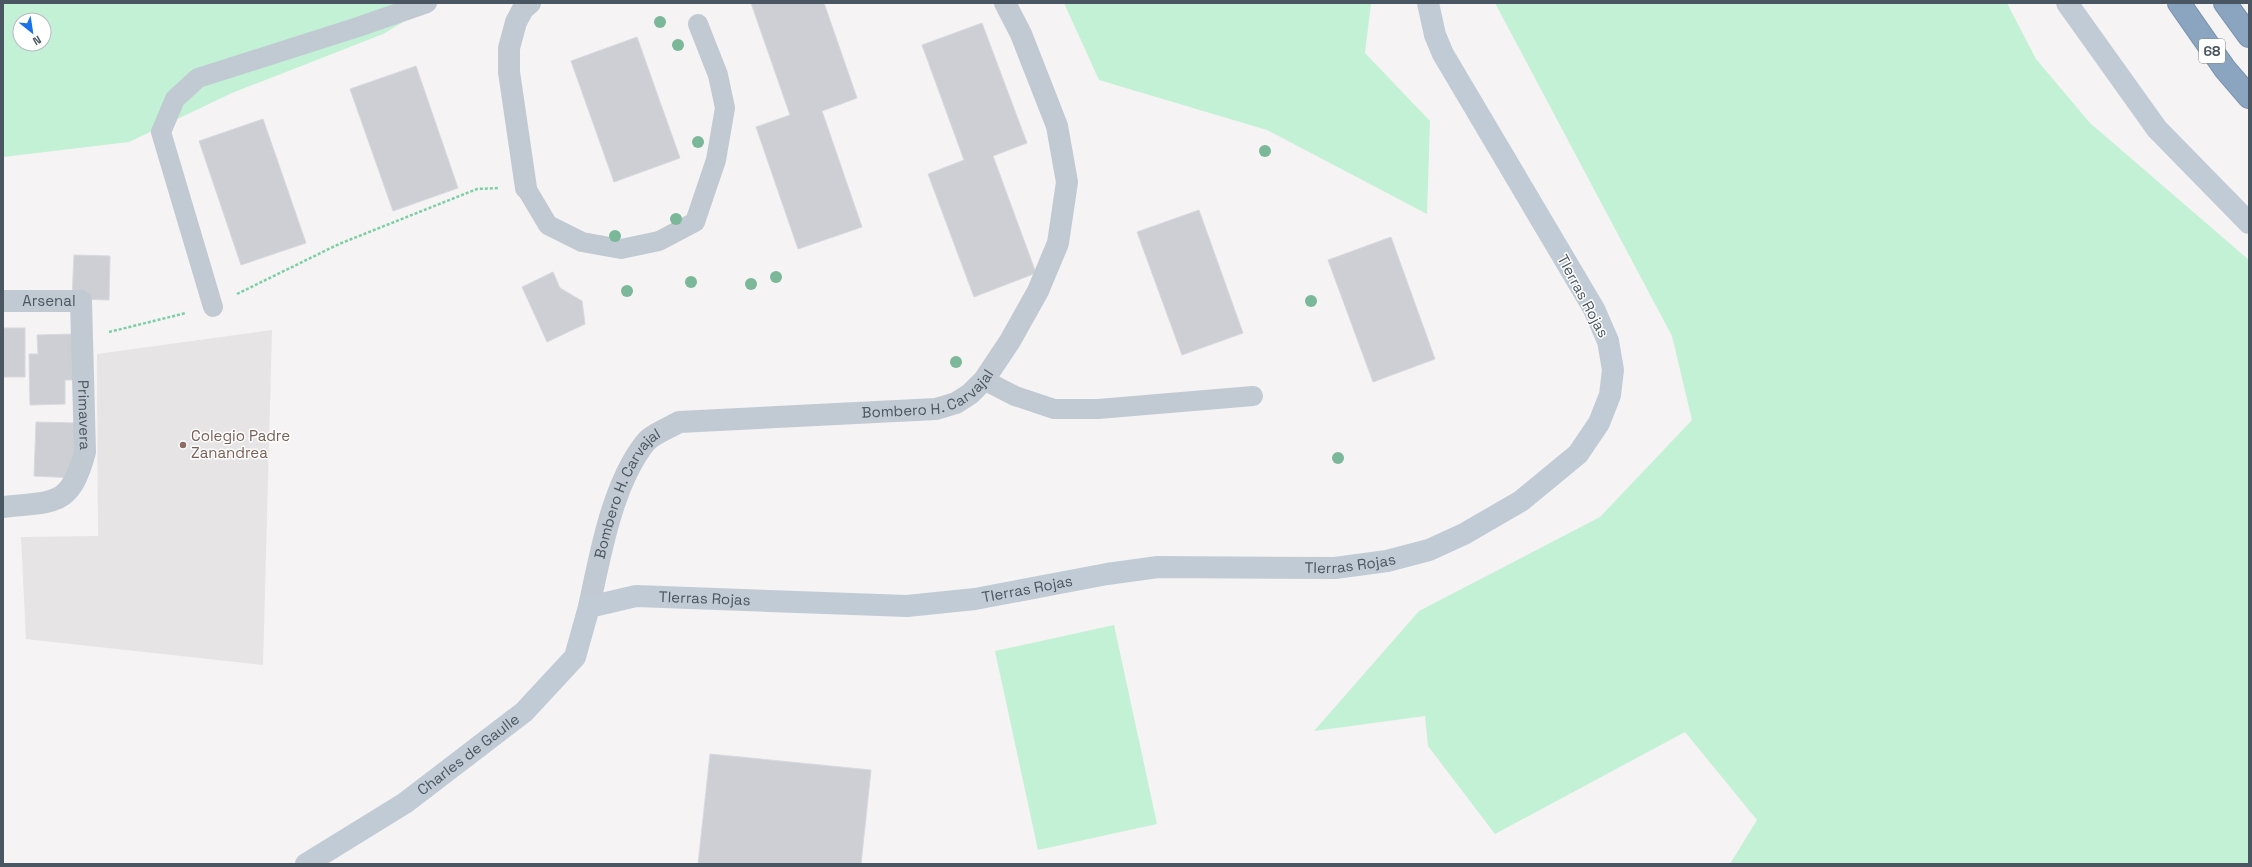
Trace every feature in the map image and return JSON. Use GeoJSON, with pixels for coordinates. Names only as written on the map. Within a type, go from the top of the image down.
{"type":"FeatureCollection","features":[{"type":"Feature","properties":{"kind":"highway","name":"68"},"geometry":{"type":"LineString","coordinates":[[2179,3],[2225,69],[2249,97]]}},
{"type":"Feature","properties":{"kind":"highway","name":"68"},"geometry":{"type":"LineString","coordinates":[[2225,3],[2249,36]]}},
{"type":"Feature","properties":{"kind":"street","name":"Bombero H. Carvajal"},"geometry":{"type":"LineString","coordinates":[[589,607],[608,525],[628,471],[646,442],[679,422],[936,409],[956,403],[970,394],[984,380],[1010,341],[1041,284],[1058,243],[1067,182],[1057,126],[1021,34],[1005,3]]}},
{"type":"Feature","properties":{"kind":"street","name":"TIerras Rojas"},"geometry":{"type":"LineString","coordinates":[[589,607],[636,596],[908,606],[974,599],[1107,574],[1158,568],[1335,568],[1387,561],[1429,550],[1464,534],[1521,500],[1578,454],[1599,423],[1610,396],[1613,370],[1608,341],[1594,309],[1443,54],[1435,35],[1428,3]]}},
{"type":"Feature","properties":{"kind":"street"},"geometry":{"type":"LineString","coordinates":[[2067,3],[2157,129],[2249,223]]}},
{"type":"Feature","properties":{"kind":"street"},"geometry":{"type":"LineString","coordinates":[[524,5],[516,22],[509,48],[509,72],[526,188]]}},
{"type":"Feature","properties":{"kind":"street","name":"Arsenal"},"geometry":{"type":"LineString","coordinates":[[3,300],[81,301],[81,339]]}},
{"type":"Feature","properties":{"kind":"street","name":"Primavera"},"geometry":{"type":"LineString","coordinates":[[3,507],[50,501],[62,497],[71,489],[80,473],[85,452],[81,339]]}},
{"type":"Feature","properties":{"kind":"street","name":"Charles de Gaulle"},"geometry":{"type":"LineString","coordinates":[[306,864],[405,802],[524,712],[575,657],[589,607]]}},
{"type":"Feature","properties":{"kind":"lane"},"geometry":{"type":"LineString","coordinates":[[212,306],[162,132],[175,99],[198,78],[358,28],[427,3]]}},
{"type":"Feature","properties":{"kind":"lane"},"geometry":{"type":"LineString","coordinates":[[526,188],[548,225],[582,242],[621,249],[659,241],[695,222],[716,160],[725,108],[718,75],[698,24]]}},
{"type":"Feature","properties":{"kind":"lane"},"geometry":{"type":"LineString","coordinates":[[984,380],[1015,396],[1054,409],[1106,409],[1253,396]]}},
{"type":"Feature","properties":{"kind":"path"},"geometry":{"type":"LineString","coordinates":[[81,339],[212,306],[339,244],[477,189],[526,188]]}},
{"type":"Feature","properties":{"kind":"shaded area","name":"Colegio Padre Zanandrea"},"geometry":{"type":"Polygon","coordinates":[[[272,330],[263,665],[26,639],[21,537],[98,536],[97,354],[272,330]]]}},
{"type":"Feature","properties":{"kind":"green space"},"geometry":{"type":"Polygon","coordinates":[[[3,3],[436,3],[383,34],[232,93],[129,142],[3,157],[3,3]]]}},
{"type":"Feature","properties":{"kind":"green space"},"geometry":{"type":"Polygon","coordinates":[[[1064,3],[1371,3],[1365,53],[1430,121],[1427,214],[1267,130],[1099,80],[1064,3]]]}},
{"type":"Feature","properties":{"kind":"green space"},"geometry":{"type":"Polygon","coordinates":[[[1495,3],[2007,3],[2036,59],[2090,123],[2249,260],[2249,864],[1730,864],[1757,820],[1685,732],[1495,834],[1428,746],[1425,716],[1314,731],[1419,611],[1600,517],[1692,420],[1672,336],[1495,3]]]}},
{"type":"Feature","properties":{"kind":"green space"},"geometry":{"type":"Polygon","coordinates":[[[1114,625],[1157,824],[1038,850],[995,651],[1114,625]]]}},
{"type":"Feature","properties":{"kind":"building"},"geometry":{"type":"Polygon","coordinates":[[[751,3],[824,3],[857,98],[822,111],[862,227],[798,249],[756,127],[790,115],[751,3]]]}},
{"type":"Feature","properties":{"kind":"building"},"geometry":{"type":"Polygon","coordinates":[[[982,23],[1027,143],[993,156],[1036,273],[974,297],[928,174],[964,160],[922,45],[982,23]]]}},
{"type":"Feature","properties":{"kind":"building"},"geometry":{"type":"Polygon","coordinates":[[[637,37],[680,158],[614,182],[571,61],[637,37]]]}},
{"type":"Feature","properties":{"kind":"building"},"geometry":{"type":"Polygon","coordinates":[[[416,66],[458,188],[393,211],[350,89],[416,66]]]}},
{"type":"Feature","properties":{"kind":"building"},"geometry":{"type":"Polygon","coordinates":[[[263,119],[306,243],[241,265],[199,141],[263,119]]]}},
{"type":"Feature","properties":{"kind":"building"},"geometry":{"type":"Polygon","coordinates":[[[1199,210],[1243,333],[1182,355],[1137,232],[1199,210]]]}},
{"type":"Feature","properties":{"kind":"building"},"geometry":{"type":"Polygon","coordinates":[[[1391,237],[1435,359],[1373,382],[1328,260],[1391,237]]]}},
{"type":"Feature","properties":{"kind":"building"},"geometry":{"type":"Polygon","coordinates":[[[74,255],[110,256],[109,300],[72,299],[74,255]]]}},
{"type":"Feature","properties":{"kind":"building"},"geometry":{"type":"Polygon","coordinates":[[[553,272],[560,288],[582,301],[585,324],[547,342],[522,287],[553,272]]]}},
{"type":"Feature","properties":{"kind":"building"},"geometry":{"type":"Polygon","coordinates":[[[3,328],[25,328],[25,377],[3,377],[3,328]]]}},
{"type":"Feature","properties":{"kind":"building"},"geometry":{"type":"Polygon","coordinates":[[[75,334],[75,380],[65,380],[65,404],[30,405],[29,354],[38,354],[37,335],[75,334]]]}},
{"type":"Feature","properties":{"kind":"building"},"geometry":{"type":"Polygon","coordinates":[[[36,422],[77,423],[75,478],[34,476],[36,422]]]}},
{"type":"Feature","properties":{"kind":"building"},"geometry":{"type":"Polygon","coordinates":[[[710,754],[871,770],[861,864],[698,864],[710,754]]]}},
{"type":"Feature","properties":{"kind":"place","name":"Colegio Padre Zanandrea"},"geometry":{"type":"Point","coordinates":[183,445]}}]}
